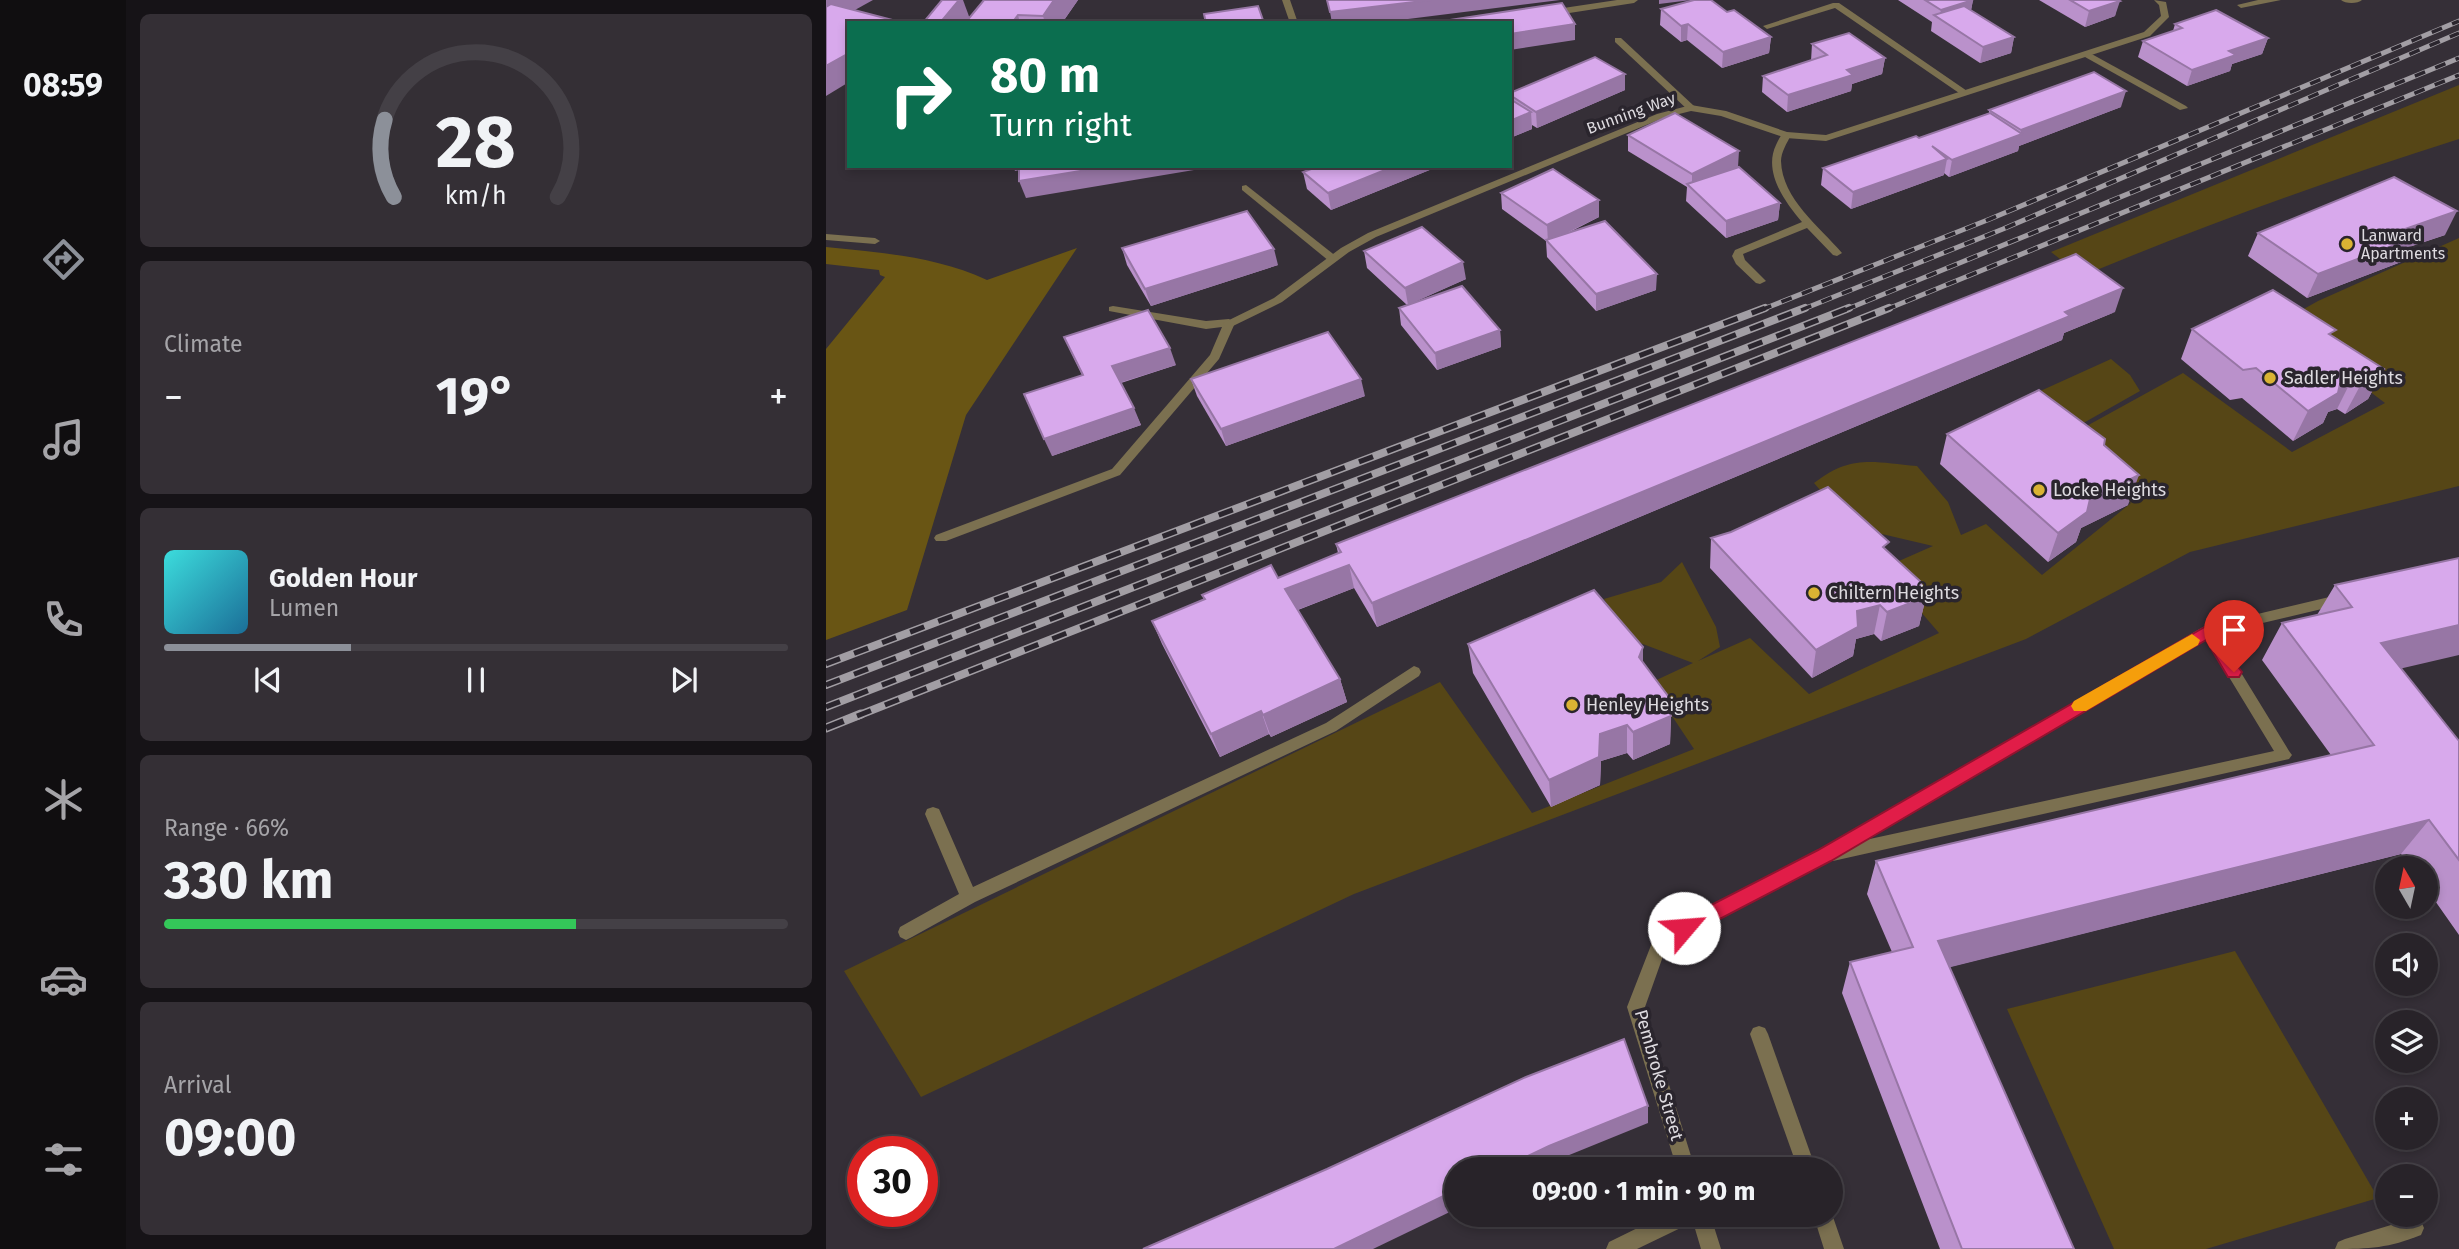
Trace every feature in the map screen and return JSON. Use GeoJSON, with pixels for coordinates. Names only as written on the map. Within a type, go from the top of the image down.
{"type":"FeatureCollection","features":[{"type":"Feature","properties":{"kind":"street"},"geometry":{"type":"LineString","coordinates":[[1286,0],[1293,21]]}},
{"type":"Feature","properties":{"kind":"street"},"geometry":{"type":"LineString","coordinates":[[1542,15],[1634,0]]}},
{"type":"Feature","properties":{"kind":"street","name":"Bunning Way"},"geometry":{"type":"LineString","coordinates":[[1229,323],[1278,300],[1333,259],[1372,235],[1660,116],[1691,108],[1723,113],[1786,135],[1826,138],[2147,34],[2165,17],[2163,4],[2158,0]]}},
{"type":"Feature","properties":{"kind":"street"},"geometry":{"type":"LineString","coordinates":[[2241,5],[2277,0]]}},
{"type":"Feature","properties":{"kind":"street"},"geometry":{"type":"LineString","coordinates":[[2344,0],[2358,0]]}},
{"type":"Feature","properties":{"kind":"street"},"geometry":{"type":"LineString","coordinates":[[1766,26],[1836,5],[1965,93]]}},
{"type":"Feature","properties":{"kind":"street"},"geometry":{"type":"LineString","coordinates":[[1618,40],[1691,108]]}},
{"type":"Feature","properties":{"kind":"street"},"geometry":{"type":"LineString","coordinates":[[2088,55],[2183,108]]}},
{"type":"Feature","properties":{"kind":"street"},"geometry":{"type":"LineString","coordinates":[[1786,135],[1776,161],[1781,180],[1807,224],[1837,253]]}},
{"type":"Feature","properties":{"kind":"street"},"geometry":{"type":"LineString","coordinates":[[1246,188],[1333,259]]}},
{"type":"Feature","properties":{"kind":"street"},"geometry":{"type":"LineString","coordinates":[[1760,281],[1740,262],[1737,256],[1739,252],[1807,224]]}},
{"type":"Feature","properties":{"kind":"street"},"geometry":{"type":"LineString","coordinates":[[826,237],[875,241]]}},
{"type":"Feature","properties":{"kind":"street"},"geometry":{"type":"LineString","coordinates":[[1112,309],[1206,326],[1229,323]]}},
{"type":"Feature","properties":{"kind":"street"},"geometry":{"type":"LineString","coordinates":[[942,538],[1116,471],[1215,356],[1229,323]]}},
{"type":"Feature","properties":{"kind":"street","name":"Pembroke Street"},"geometry":{"type":"LineString","coordinates":[[1682,1157],[1636,1007],[1661,940],[1825,856],[2208,631],[2353,596]]}},
{"type":"Feature","properties":{"kind":"street"},"geometry":{"type":"LineString","coordinates":[[1825,856],[2284,755],[2208,631]]}},
{"type":"Feature","properties":{"kind":"street"},"geometry":{"type":"LineString","coordinates":[[906,932],[969,897],[1331,727],[1414,672]]}},
{"type":"Feature","properties":{"kind":"street"},"geometry":{"type":"LineString","coordinates":[[933,814],[969,897]]}},
{"type":"Feature","properties":{"kind":"street"},"geometry":{"type":"LineString","coordinates":[[1759,1034],[1803,1157]]}},
{"type":"Feature","properties":{"kind":"street"},"geometry":{"type":"LineString","coordinates":[[1616,1249],[1661,1227]]}},
{"type":"Feature","properties":{"kind":"street"},"geometry":{"type":"LineString","coordinates":[[1704,1227],[1710,1249]]}},
{"type":"Feature","properties":{"kind":"street"},"geometry":{"type":"LineString","coordinates":[[1826,1227],[1834,1249]]}},
{"type":"Feature","properties":{"kind":"street"},"geometry":{"type":"LineString","coordinates":[[2345,1249],[2414,1228]]}},
{"type":"Feature","properties":{"kind":"shaded area"},"geometry":{"type":"Polygon","coordinates":[[[2459,85],[2459,139],[2269,203],[2082,276],[2051,252],[2459,85]]]}},
{"type":"Feature","properties":{"kind":"shaded area"},"geometry":{"type":"Polygon","coordinates":[[[2459,238],[2459,486],[2190,552],[2026,639],[1354,894],[921,1097],[844,971],[1440,682],[1532,813],[1694,749],[1650,683],[1693,663],[1627,638],[1604,599],[1661,582],[1682,562],[1716,627],[1720,647],[1698,661],[1750,638],[1809,694],[1939,633],[1883,568],[1933,546],[1852,527],[1814,483],[1840,468],[1863,462],[1917,466],[1948,502],[1961,535],[1986,524],[2042,575],[2131,503],[2063,439],[2183,373],[2292,452],[2385,403],[2279,323],[2318,301],[2459,238]]]}},
{"type":"Feature","properties":{"kind":"shaded area"},"geometry":{"type":"Polygon","coordinates":[[[826,247],[928,261],[987,280],[1077,248],[966,415],[907,610],[826,640],[826,349],[885,277],[880,275],[879,270],[826,264],[826,247]]]}},
{"type":"Feature","properties":{"kind":"shaded area"},"geometry":{"type":"Polygon","coordinates":[[[2111,359],[2130,375],[2140,391],[2064,434],[2027,397],[2111,359]]]}},
{"type":"Feature","properties":{"kind":"shaded area"},"geometry":{"type":"Polygon","coordinates":[[[2235,951],[2375,1193],[2375,1199],[2206,1249],[2114,1249],[2007,1009],[2235,951]]]}},
{"type":"Feature","properties":{"kind":"building"},"geometry":{"type":"Polygon","coordinates":[[[942,0],[959,0],[942,21],[925,21],[942,0]]]}},
{"type":"Feature","properties":{"kind":"building"},"geometry":{"type":"Polygon","coordinates":[[[984,0],[1054,0],[1043,16],[1018,15],[1014,21],[967,21],[984,0]]]}},
{"type":"Feature","properties":{"kind":"building"},"geometry":{"type":"Polygon","coordinates":[[[1327,0],[1431,0],[1330,12],[1327,0]]]}},
{"type":"Feature","properties":{"kind":"building"},"geometry":{"type":"Polygon","coordinates":[[[1694,0],[1711,0],[1727,12],[1734,10],[1771,37],[1723,52],[1688,24],[1681,26],[1661,9],[1694,0]]]}},
{"type":"Feature","properties":{"kind":"building"},"geometry":{"type":"Polygon","coordinates":[[[1925,0],[1973,0],[1941,10],[1925,0]]]}},
{"type":"Feature","properties":{"kind":"building"},"geometry":{"type":"Polygon","coordinates":[[[2070,0],[2118,0],[2120,1],[2089,11],[2070,0]]]}},
{"type":"Feature","properties":{"kind":"building"},"geometry":{"type":"Polygon","coordinates":[[[1562,3],[1575,24],[1512,34],[1512,21],[1443,21],[1562,3]]]}},
{"type":"Feature","properties":{"kind":"building"},"geometry":{"type":"Polygon","coordinates":[[[831,4],[896,21],[847,21],[847,54],[826,66],[826,7],[831,4]]]}},
{"type":"Feature","properties":{"kind":"building"},"geometry":{"type":"Polygon","coordinates":[[[1258,6],[1263,21],[1206,21],[1204,14],[1258,6]]]}},
{"type":"Feature","properties":{"kind":"building"},"geometry":{"type":"Polygon","coordinates":[[[1964,6],[2014,37],[1983,47],[1934,15],[1964,6]]]}},
{"type":"Feature","properties":{"kind":"building"},"geometry":{"type":"Polygon","coordinates":[[[2216,10],[2268,38],[2229,51],[2236,55],[2192,70],[2143,41],[2182,28],[2175,24],[2216,10]]]}},
{"type":"Feature","properties":{"kind":"building"},"geometry":{"type":"Polygon","coordinates":[[[1849,33],[1885,58],[1847,70],[1853,75],[1788,95],[1763,76],[1827,55],[1812,44],[1849,33]]]}},
{"type":"Feature","properties":{"kind":"building"},"geometry":{"type":"Polygon","coordinates":[[[1595,57],[1625,74],[1536,112],[1512,96],[1512,92],[1595,57]]]}},
{"type":"Feature","properties":{"kind":"building"},"geometry":{"type":"Polygon","coordinates":[[[2094,72],[2126,91],[2021,130],[1989,110],[2094,72]]]}},
{"type":"Feature","properties":{"kind":"building"},"geometry":{"type":"Polygon","coordinates":[[[1512,100],[1531,112],[1512,120],[1512,100]]]}},
{"type":"Feature","properties":{"kind":"building"},"geometry":{"type":"Polygon","coordinates":[[[1675,113],[1739,151],[1692,174],[1628,135],[1675,113]]]}},
{"type":"Feature","properties":{"kind":"building"},"geometry":{"type":"Polygon","coordinates":[[[1990,113],[2022,134],[1952,160],[1932,146],[1947,159],[1853,192],[1823,168],[1916,136],[1919,138],[1990,113]]]}},
{"type":"Feature","properties":{"kind":"building"},"geometry":{"type":"Polygon","coordinates":[[[1739,167],[1780,203],[1726,221],[1687,184],[1739,167]]]}},
{"type":"Feature","properties":{"kind":"building"},"geometry":{"type":"Polygon","coordinates":[[[1019,168],[1099,168],[1019,181],[1019,168]]]}},
{"type":"Feature","properties":{"kind":"building"},"geometry":{"type":"Polygon","coordinates":[[[1314,168],[1390,168],[1328,193],[1303,172],[1314,168]]]}},
{"type":"Feature","properties":{"kind":"building"},"geometry":{"type":"Polygon","coordinates":[[[1553,169],[1599,200],[1547,225],[1501,193],[1553,169]]]}},
{"type":"Feature","properties":{"kind":"building"},"geometry":{"type":"Polygon","coordinates":[[[2394,177],[2457,211],[2402,230],[2413,238],[2318,274],[2258,233],[2394,177]]]}},
{"type":"Feature","properties":{"kind":"building"},"geometry":{"type":"Polygon","coordinates":[[[1247,211],[1274,249],[1145,289],[1122,248],[1247,211]]]}},
{"type":"Feature","properties":{"kind":"building"},"geometry":{"type":"Polygon","coordinates":[[[1605,221],[1657,274],[1596,294],[1546,240],[1605,221]]]}},
{"type":"Feature","properties":{"kind":"building"},"geometry":{"type":"Polygon","coordinates":[[[1422,227],[1463,262],[1405,288],[1364,251],[1422,227]]]}},
{"type":"Feature","properties":{"kind":"building"},"geometry":{"type":"Polygon","coordinates":[[[2076,254],[2123,288],[2065,312],[2070,316],[1372,603],[1349,565],[1285,589],[1340,679],[1263,715],[1261,711],[1211,734],[1152,621],[1205,599],[1202,595],[1271,565],[1278,578],[1341,552],[1336,544],[2076,254]]]}},
{"type":"Feature","properties":{"kind":"building"},"geometry":{"type":"Polygon","coordinates":[[[1462,286],[1500,330],[1435,353],[1399,308],[1462,286]]]}},
{"type":"Feature","properties":{"kind":"building"},"geometry":{"type":"Polygon","coordinates":[[[2273,290],[2336,330],[2329,334],[2384,369],[2361,384],[2352,379],[2340,384],[2338,393],[2308,411],[2256,368],[2243,370],[2192,329],[2273,290]]]}},
{"type":"Feature","properties":{"kind":"building"},"geometry":{"type":"Polygon","coordinates":[[[1148,310],[1170,348],[1112,366],[1134,408],[1044,439],[1024,394],[1083,375],[1064,337],[1148,310]]]}},
{"type":"Feature","properties":{"kind":"building"},"geometry":{"type":"Polygon","coordinates":[[[1328,332],[1361,379],[1221,429],[1191,379],[1328,332]]]}},
{"type":"Feature","properties":{"kind":"building"},"geometry":{"type":"Polygon","coordinates":[[[2039,390],[2105,439],[2104,445],[2139,475],[2090,499],[2087,512],[2058,533],[1947,434],[2039,390]]]}},
{"type":"Feature","properties":{"kind":"building","name":"Chiltern Heights"},"geometry":{"type":"Polygon","coordinates":[[[1828,487],[1889,542],[1883,547],[1920,581],[1926,597],[1887,612],[1880,605],[1857,611],[1858,627],[1816,650],[1711,538],[1731,532],[1828,487]]]}},
{"type":"Feature","properties":{"kind":"building"},"geometry":{"type":"Polygon","coordinates":[[[2459,558],[2459,625],[2381,643],[2459,741],[2459,860],[2429,820],[1938,941],[2074,1249],[1962,1249],[1850,962],[1913,947],[1876,861],[2374,745],[2282,623],[2352,607],[2335,585],[2459,558]]]}},
{"type":"Feature","properties":{"kind":"building","name":"Henley Heights"},"geometry":{"type":"Polygon","coordinates":[[[1594,590],[1643,647],[1639,657],[1668,696],[1671,716],[1633,732],[1627,725],[1600,734],[1599,757],[1549,780],[1468,644],[1594,590]]]}},
{"type":"Feature","properties":{"kind":"building"},"geometry":{"type":"Polygon","coordinates":[[[1624,1039],[1648,1106],[1526,1157],[1444,1157],[1444,1196],[1334,1249],[1143,1249],[1327,1169],[1526,1077],[1624,1039]]]}},
{"type":"Feature","properties":{"kind":"railway"},"geometry":{"type":"LineString","coordinates":[[1761,310],[1990,219],[2459,21]]}},
{"type":"Feature","properties":{"kind":"railway"},"geometry":{"type":"LineString","coordinates":[[1801,310],[2003,229],[2459,33]]}},
{"type":"Feature","properties":{"kind":"railway"},"geometry":{"type":"LineString","coordinates":[[1845,310],[2459,58]]}},
{"type":"Feature","properties":{"kind":"railway"},"geometry":{"type":"LineString","coordinates":[[1885,310],[2459,75]]}},
{"type":"Feature","properties":{"kind":"railway"},"geometry":{"type":"LineString","coordinates":[[826,664],[1765,308]]}},
{"type":"Feature","properties":{"kind":"railway"},"geometry":{"type":"LineString","coordinates":[[826,685],[1805,308]]}},
{"type":"Feature","properties":{"kind":"railway"},"geometry":{"type":"LineString","coordinates":[[826,707],[1849,308]]}},
{"type":"Feature","properties":{"kind":"railway"},"geometry":{"type":"LineString","coordinates":[[857,716],[1889,308]]}},
{"type":"Feature","properties":{"kind":"railway"},"geometry":{"type":"LineString","coordinates":[[826,728],[861,714]]}},
{"type":"Feature","properties":{"kind":"slow traffic"},"geometry":{"type":"LineString","coordinates":[[2080,706],[2192,640]]}},
{"type":"Feature","properties":{"kind":"place","name":"Lanward Apartments"},"geometry":{"type":"Point","coordinates":[2347,244]}},
{"type":"Feature","properties":{"kind":"place","name":"Sadler Heights"},"geometry":{"type":"Point","coordinates":[2270,378]}},
{"type":"Feature","properties":{"kind":"place","name":"Locke Heights"},"geometry":{"type":"Point","coordinates":[2039,490]}},
{"type":"Feature","properties":{"kind":"place","name":"Chiltern Heights"},"geometry":{"type":"Point","coordinates":[1814,593]}},
{"type":"Feature","properties":{"kind":"place","name":"Henley Heights"},"geometry":{"type":"Point","coordinates":[1572,705]}},
{"type":"Feature","properties":{"kind":"route"},"geometry":{"type":"LineString","coordinates":[[1684,928],[1825,856],[2208,631],[2234,672]]}}]}
